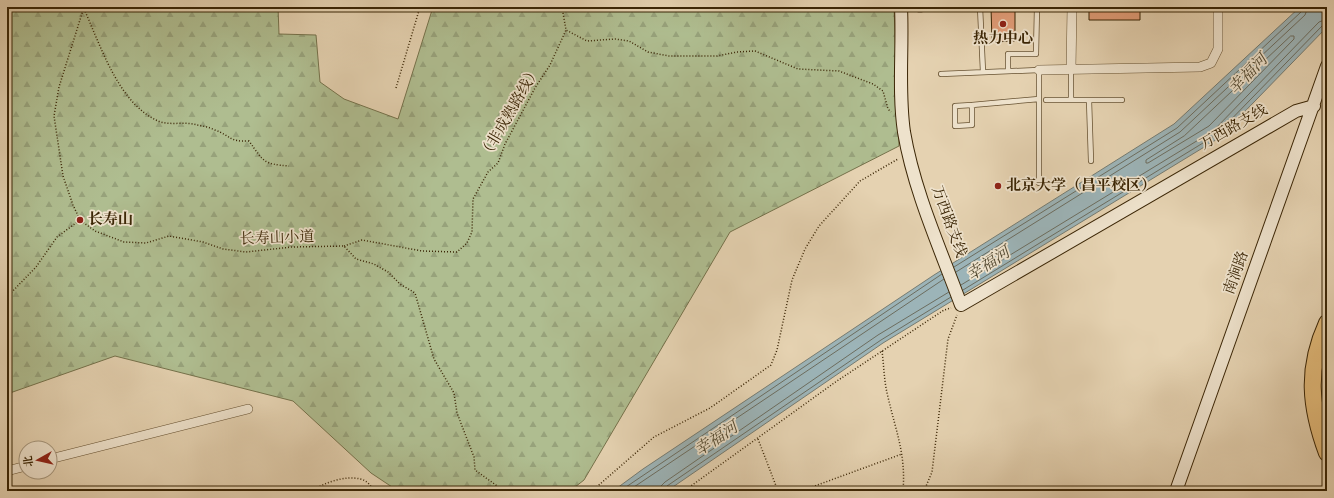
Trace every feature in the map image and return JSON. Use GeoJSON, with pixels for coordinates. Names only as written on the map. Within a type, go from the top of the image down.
{"type":"FeatureCollection","features":[{"type":"Feature","properties":{"kind":"highway"},"geometry":{"type":"LineString","coordinates":[[1327,323],[1321,336],[1316,358],[1313,383],[1314,411],[1327,453]]}},
{"type":"Feature","properties":{"kind":"highway"},"geometry":{"type":"LineString","coordinates":[[1327,349],[1323,361],[1322,405],[1327,429]]}},
{"type":"Feature","properties":{"kind":"street","name":"万西路支线"},"geometry":{"type":"LineString","coordinates":[[901,7],[903,119],[908,152],[919,191],[960,304],[1296,110],[1314,106]]}},
{"type":"Feature","properties":{"kind":"street"},"geometry":{"type":"LineString","coordinates":[[1071,69],[1072,7]]}},
{"type":"Feature","properties":{"kind":"street"},"geometry":{"type":"LineString","coordinates":[[1039,70],[1200,67],[1206,65],[1211,63],[1218,48],[1218,7]]}},
{"type":"Feature","properties":{"kind":"street","name":"南涧路"},"geometry":{"type":"LineString","coordinates":[[1176,491],[1327,66]]}},
{"type":"Feature","properties":{"kind":"street"},"geometry":{"type":"LineString","coordinates":[[58,457],[248,409]]}},
{"type":"Feature","properties":{"kind":"street"},"geometry":{"type":"LineString","coordinates":[[7,471],[18,468]]}},
{"type":"Feature","properties":{"kind":"lane"},"geometry":{"type":"LineString","coordinates":[[980,7],[982,72]]}},
{"type":"Feature","properties":{"kind":"lane"},"geometry":{"type":"LineString","coordinates":[[1008,71],[1008,54],[1036,54],[1037,7]]}},
{"type":"Feature","properties":{"kind":"lane"},"geometry":{"type":"LineString","coordinates":[[1071,69],[1071,100]]}},
{"type":"Feature","properties":{"kind":"lane"},"geometry":{"type":"LineString","coordinates":[[941,74],[1039,70],[1039,183]]}},
{"type":"Feature","properties":{"kind":"lane"},"geometry":{"type":"LineString","coordinates":[[972,106],[972,125],[955,126],[954,106],[972,106],[1039,99]]}},
{"type":"Feature","properties":{"kind":"lane"},"geometry":{"type":"LineString","coordinates":[[1046,100],[1122,100]]}},
{"type":"Feature","properties":{"kind":"lane"},"geometry":{"type":"LineString","coordinates":[[1089,100],[1091,161]]}},
{"type":"Feature","properties":{"kind":"path"},"geometry":{"type":"LineString","coordinates":[[396,88],[420,7]]}},
{"type":"Feature","properties":{"kind":"path"},"geometry":{"type":"LineString","coordinates":[[562,7],[566,30],[587,41],[615,39],[629,41],[648,52],[669,56],[717,56],[755,51],[798,69],[839,71],[873,84],[883,91],[888,109],[903,119]]}},
{"type":"Feature","properties":{"kind":"path"},"geometry":{"type":"LineString","coordinates":[[84,8],[108,62],[128,98],[145,114],[160,122],[193,124],[216,130],[236,142],[248,142],[261,158],[270,165],[289,166]]}},
{"type":"Feature","properties":{"kind":"path"},"geometry":{"type":"LineString","coordinates":[[7,297],[36,266],[57,237],[80,220],[63,176],[54,116],[58,87],[84,8]]}},
{"type":"Feature","properties":{"kind":"path","name":"（非成熟路线）"},"geometry":{"type":"LineString","coordinates":[[344,246],[362,240],[422,251],[457,252],[467,243],[472,232],[473,199],[488,172],[498,163],[505,144],[535,88],[550,65],[566,30]]}},
{"type":"Feature","properties":{"kind":"path"},"geometry":{"type":"LineString","coordinates":[[592,491],[654,437],[710,408],[771,365],[778,350],[792,280],[805,249],[819,226],[860,181],[908,152]]}},
{"type":"Feature","properties":{"kind":"path","name":"长寿山小道"},"geometry":{"type":"LineString","coordinates":[[80,220],[95,231],[124,242],[146,243],[169,236],[203,242],[223,249],[246,252],[292,247],[344,246]]}},
{"type":"Feature","properties":{"kind":"path"},"geometry":{"type":"LineString","coordinates":[[344,246],[356,259],[374,264],[388,272],[400,284],[415,293],[434,359],[454,393],[457,413],[474,457],[476,470],[504,491]]}},
{"type":"Feature","properties":{"kind":"path"},"geometry":{"type":"LineString","coordinates":[[684,491],[834,383],[944,310],[960,304]]}},
{"type":"Feature","properties":{"kind":"path"},"geometry":{"type":"LineString","coordinates":[[924,491],[932,472],[948,339],[960,304]]}},
{"type":"Feature","properties":{"kind":"path"},"geometry":{"type":"LineString","coordinates":[[882,351],[888,396],[904,467],[903,491]]}},
{"type":"Feature","properties":{"kind":"path"},"geometry":{"type":"LineString","coordinates":[[758,439],[778,491]]}},
{"type":"Feature","properties":{"kind":"path"},"geometry":{"type":"LineString","coordinates":[[800,491],[902,454]]}},
{"type":"Feature","properties":{"kind":"path"},"geometry":{"type":"LineString","coordinates":[[312,491],[334,481],[354,479],[361,479],[370,484],[374,491]]}},
{"type":"Feature","properties":{"kind":"green space"},"geometry":{"type":"Polygon","coordinates":[[[7,7],[278,7],[279,34],[316,35],[320,82],[344,99],[398,119],[433,7],[894,7],[899,146],[730,232],[584,480],[570,491],[398,491],[371,473],[293,401],[115,356],[7,394],[7,7]]]}},
{"type":"Feature","properties":{"kind":"water","name":"幸福河"},"geometry":{"type":"Polygon","coordinates":[[[1300,7],[1327,7],[1327,27],[1219,138],[883,343],[667,491],[613,491],[643,469],[934,275],[1174,124],[1300,7]]]}},
{"type":"Feature","properties":{"kind":"building","name":"热力中心"},"geometry":{"type":"Polygon","coordinates":[[[991,7],[1015,7],[1015,41],[992,42],[991,7]]]}},
{"type":"Feature","properties":{"kind":"building"},"geometry":{"type":"Polygon","coordinates":[[[1089,7],[1140,7],[1140,20],[1089,20],[1089,7]]]}},
{"type":"Feature","properties":{"kind":"place","name":"热力中心"},"geometry":{"type":"Point","coordinates":[1003,24]}},
{"type":"Feature","properties":{"kind":"place","name":"北京大学（昌平校区）"},"geometry":{"type":"Point","coordinates":[998,186]}},
{"type":"Feature","properties":{"kind":"place","name":"长寿山"},"geometry":{"type":"Point","coordinates":[80,220]}}]}
